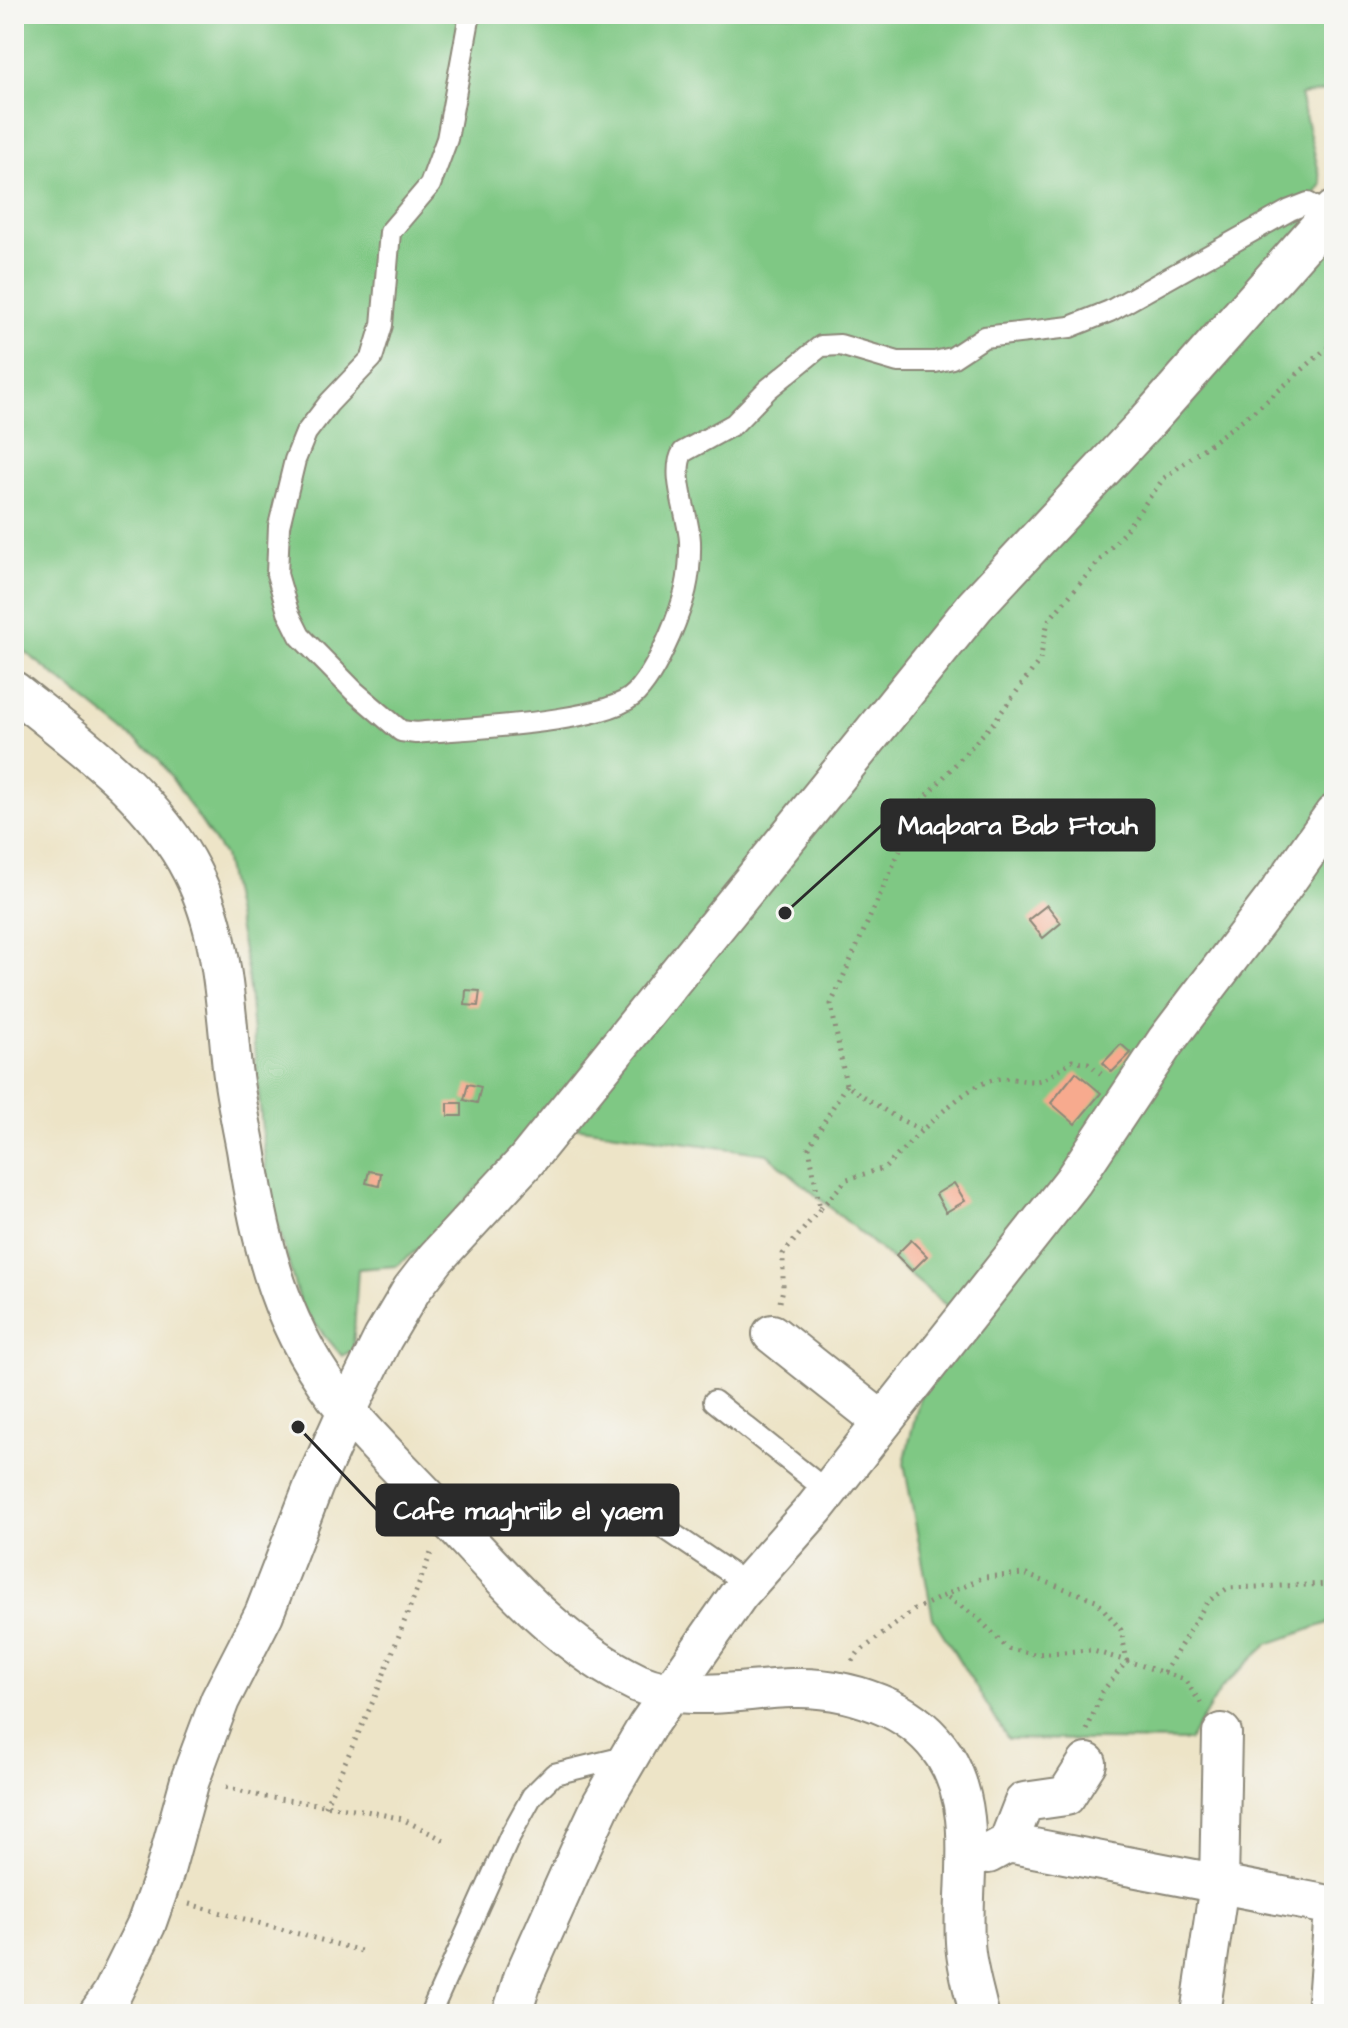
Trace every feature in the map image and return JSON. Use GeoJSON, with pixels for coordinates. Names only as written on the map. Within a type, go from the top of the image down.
{"type":"FeatureCollection","features":[{"type":"Feature","properties":{"kind":"street"},"geometry":{"type":"LineString","coordinates":[[98,2014],[112,1994],[157,1895],[192,1775],[220,1700],[264,1614],[314,1485],[347,1411],[398,1311],[436,1258],[526,1161],[975,606],[1145,424],[1332,212]]}},
{"type":"Feature","properties":{"kind":"street"},"geometry":{"type":"LineString","coordinates":[[14,691],[86,749],[134,795],[166,831],[194,876],[216,939],[228,1012],[233,1075],[254,1208],[265,1253],[291,1327],[323,1379],[347,1411],[500,1577],[573,1642],[632,1680],[672,1693],[795,1687],[829,1689],[900,1713],[923,1728],[944,1754],[962,1793],[965,1812],[965,1940],[979,2014]]}},
{"type":"Feature","properties":{"kind":"street"},"geometry":{"type":"LineString","coordinates":[[512,2014],[523,1978],[602,1803],[647,1726],[747,1584],[828,1492],[1073,1181],[1166,1041],[1334,814]]}},
{"type":"Feature","properties":{"kind":"street"},"geometry":{"type":"LineString","coordinates":[[772,1334],[883,1422]]}},
{"type":"Feature","properties":{"kind":"street"},"geometry":{"type":"LineString","coordinates":[[1200,2014],[1219,1884],[1222,1733]]}},
{"type":"Feature","properties":{"kind":"street"},"geometry":{"type":"LineString","coordinates":[[966,1868],[1008,1843],[1024,1802],[1066,1796],[1087,1763]]}},
{"type":"Feature","properties":{"kind":"street"},"geometry":{"type":"LineString","coordinates":[[1008,1843],[1334,1908],[1326,2014]]}},
{"type":"Feature","properties":{"kind":"lane"},"geometry":{"type":"LineString","coordinates":[[470,14],[447,139],[430,185],[390,232],[382,325],[372,358],[329,403],[306,433],[295,460],[279,526],[277,574],[288,612],[300,636],[354,691],[401,731],[416,733],[580,717],[616,707],[635,694],[660,658],[684,603],[689,582],[690,539],[678,473],[679,458],[683,452],[734,424],[768,389],[821,346],[840,345],[898,362],[935,362],[952,358],[984,337],[1070,327],[1110,311],[1290,210],[1308,203],[1332,212]]}},
{"type":"Feature","properties":{"kind":"lane"},"geometry":{"type":"LineString","coordinates":[[714,1401],[828,1492]]}},
{"type":"Feature","properties":{"kind":"lane"},"geometry":{"type":"LineString","coordinates":[[648,1517],[747,1584]]}},
{"type":"Feature","properties":{"kind":"lane"},"geometry":{"type":"LineString","coordinates":[[430,2014],[510,1836],[532,1796],[554,1774],[629,1756]]}},
{"type":"Feature","properties":{"kind":"path"},"geometry":{"type":"LineString","coordinates":[[820,1209],[809,1147],[846,1085],[831,1004],[922,801],[994,722],[1040,660],[1048,621],[1124,532],[1164,478],[1262,405],[1334,342]]}},
{"type":"Feature","properties":{"kind":"path"},"geometry":{"type":"LineString","coordinates":[[772,1334],[783,1289],[783,1254],[820,1209],[847,1179],[885,1168],[947,1108],[986,1081],[1012,1077],[1036,1082],[1072,1060],[1088,1063],[1130,1096]]}},
{"type":"Feature","properties":{"kind":"path"},"geometry":{"type":"LineString","coordinates":[[846,1085],[895,1117],[922,1130]]}},
{"type":"Feature","properties":{"kind":"path"},"geometry":{"type":"LineString","coordinates":[[325,1806],[375,1697],[445,1516]]}},
{"type":"Feature","properties":{"kind":"path"},"geometry":{"type":"LineString","coordinates":[[829,1689],[858,1653],[914,1610],[984,1577],[1024,1574],[1096,1600],[1121,1630],[1127,1661],[1102,1692],[1087,1729],[1087,1763]]}},
{"type":"Feature","properties":{"kind":"path"},"geometry":{"type":"LineString","coordinates":[[1164,1673],[1207,1602],[1228,1588],[1334,1584]]}},
{"type":"Feature","properties":{"kind":"path"},"geometry":{"type":"LineString","coordinates":[[945,1596],[977,1617],[1008,1649],[1035,1654],[1090,1650],[1184,1679],[1222,1733]]}},
{"type":"Feature","properties":{"kind":"path"},"geometry":{"type":"LineString","coordinates":[[192,1775],[264,1797],[362,1810],[402,1819],[448,1842]]}},
{"type":"Feature","properties":{"kind":"path"},"geometry":{"type":"LineString","coordinates":[[157,1895],[365,1952]]}},
{"type":"Feature","properties":{"kind":"green space"},"geometry":{"type":"Polygon","coordinates":[[[14,14],[1334,14],[1334,90],[1300,95],[1322,184],[1301,215],[1334,243],[1334,1621],[1268,1644],[1222,1687],[1189,1741],[1008,1739],[933,1618],[904,1463],[921,1392],[974,1329],[767,1154],[538,1122],[426,1243],[396,1266],[358,1269],[353,1350],[342,1356],[301,1307],[268,1192],[247,970],[224,856],[158,758],[14,643],[14,14]]]}},
{"type":"Feature","properties":{"kind":"building"},"geometry":{"type":"Polygon","coordinates":[[[1047,905],[1061,923],[1043,938],[1028,920],[1047,905]]]}},
{"type":"Feature","properties":{"kind":"building"},"geometry":{"type":"Polygon","coordinates":[[[466,990],[480,991],[478,1006],[465,1005],[466,990]]]}},
{"type":"Feature","properties":{"kind":"building"},"geometry":{"type":"Polygon","coordinates":[[[1121,1044],[1131,1053],[1112,1072],[1103,1063],[1121,1044]]]}},
{"type":"Feature","properties":{"kind":"building"},"geometry":{"type":"Polygon","coordinates":[[[1076,1072],[1101,1093],[1075,1124],[1051,1103],[1076,1072]]]}},
{"type":"Feature","properties":{"kind":"building"},"geometry":{"type":"Polygon","coordinates":[[[468,1084],[481,1087],[477,1103],[464,1100],[468,1084]]]}},
{"type":"Feature","properties":{"kind":"building"},"geometry":{"type":"Polygon","coordinates":[[[448,1103],[462,1103],[462,1116],[448,1116],[448,1103]]]}},
{"type":"Feature","properties":{"kind":"building"},"geometry":{"type":"Polygon","coordinates":[[[369,1171],[381,1173],[379,1186],[366,1183],[369,1171]]]}},
{"type":"Feature","properties":{"kind":"building"},"geometry":{"type":"Polygon","coordinates":[[[954,1183],[965,1201],[946,1212],[936,1194],[954,1183]]]}},
{"type":"Feature","properties":{"kind":"building"},"geometry":{"type":"Polygon","coordinates":[[[911,1240],[927,1256],[912,1271],[896,1255],[911,1240]]]}},
{"type":"Feature","properties":{"kind":"place","name":"Maqbara Bab Ftouh"},"geometry":{"type":"Point","coordinates":[785,913]}},
{"type":"Feature","properties":{"kind":"place","name":"Cafe maghriib el yaem"},"geometry":{"type":"Point","coordinates":[298,1427]}}]}
